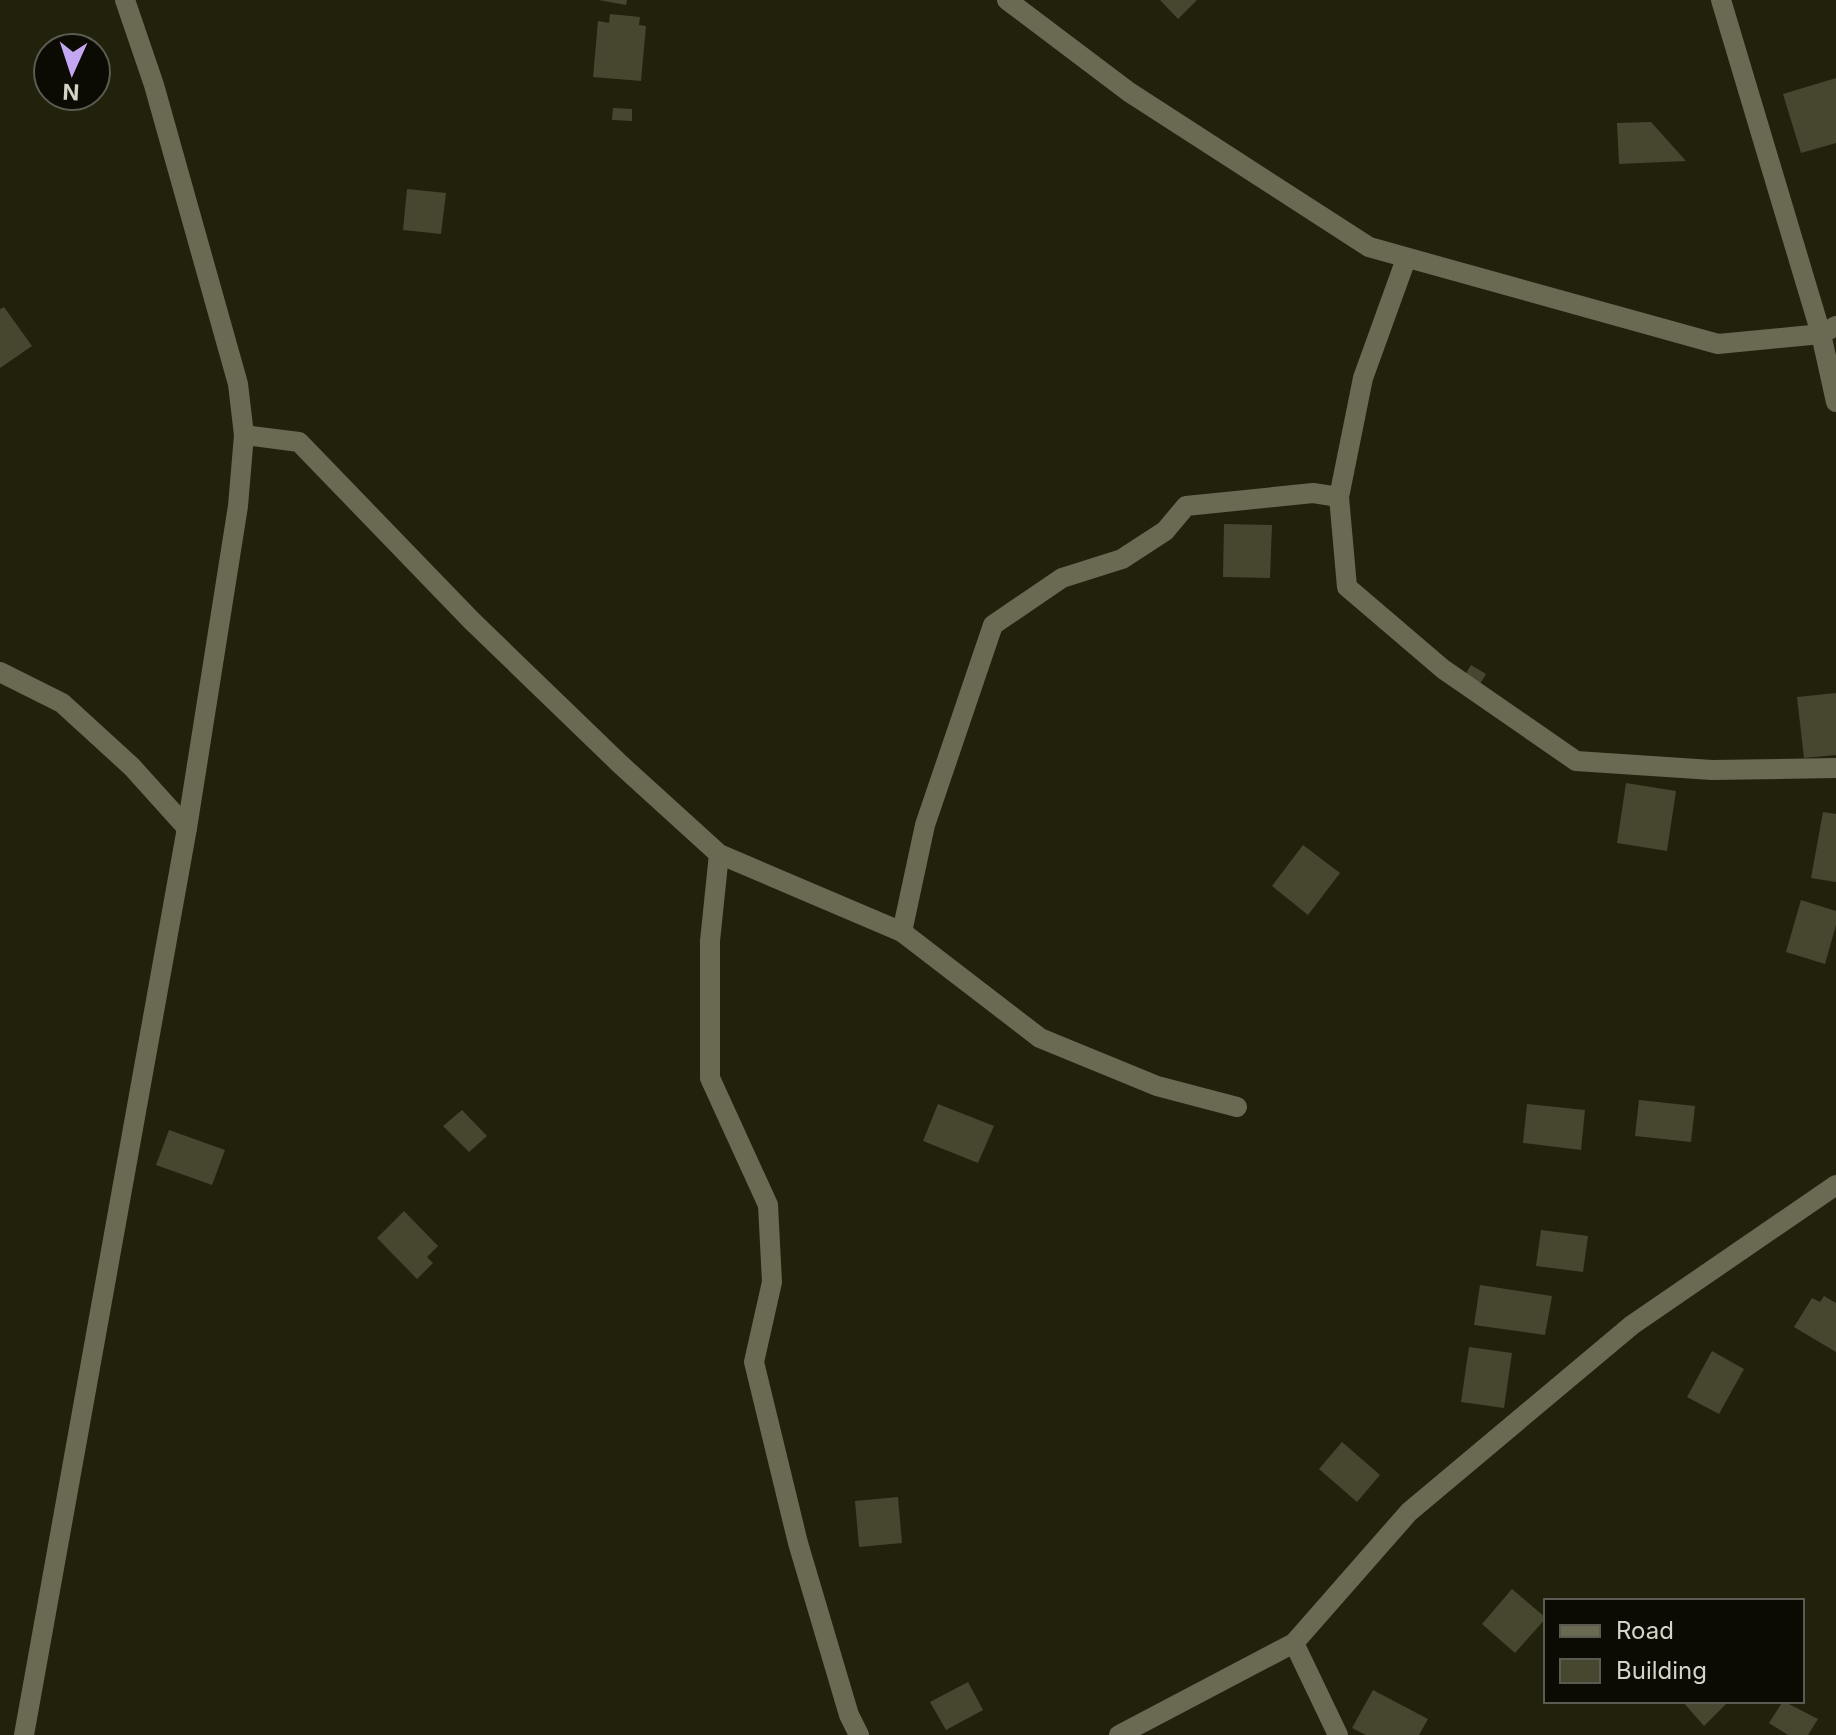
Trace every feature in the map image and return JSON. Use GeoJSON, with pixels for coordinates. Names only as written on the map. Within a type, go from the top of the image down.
{"type":"FeatureCollection","features":[{"type":"Feature","properties":{"kind":"street"},"geometry":{"type":"LineString","coordinates":[[24,1735],[187,828],[238,506],[244,435],[238,384],[154,85],[125,0]]}},
{"type":"Feature","properties":{"kind":"street"},"geometry":{"type":"LineString","coordinates":[[1007,0],[1143,100],[1369,247],[1718,344],[1829,330]]}},
{"type":"Feature","properties":{"kind":"street"},"geometry":{"type":"LineString","coordinates":[[1721,0],[1829,330],[1836,402]]}},
{"type":"Feature","properties":{"kind":"street"},"geometry":{"type":"LineString","coordinates":[[1406,259],[1363,378],[1339,497],[1347,587],[1443,669],[1576,761],[1712,770],[1836,768]]}},
{"type":"Feature","properties":{"kind":"street"},"geometry":{"type":"LineString","coordinates":[[244,435],[299,442],[472,621],[620,764],[719,854],[902,932],[1040,1038],[1157,1086],[1237,1107]]}},
{"type":"Feature","properties":{"kind":"street"},"geometry":{"type":"LineString","coordinates":[[902,932],[925,825],[993,625],[1062,578],[1122,559],[1165,531],[1186,506],[1313,493],[1339,497]]}},
{"type":"Feature","properties":{"kind":"street"},"geometry":{"type":"LineString","coordinates":[[0,672],[62,703],[132,767],[187,828]]}},
{"type":"Feature","properties":{"kind":"street"},"geometry":{"type":"LineString","coordinates":[[719,854],[710,941],[710,1078],[768,1205],[772,1282],[754,1362],[798,1543],[849,1715],[859,1735]]}},
{"type":"Feature","properties":{"kind":"street"},"geometry":{"type":"LineString","coordinates":[[1119,1735],[1294,1643],[1409,1512],[1632,1325],[1836,1185]]}},
{"type":"Feature","properties":{"kind":"street"},"geometry":{"type":"LineString","coordinates":[[1294,1643],[1338,1735]]}},
{"type":"Feature","properties":{"kind":"building"},"geometry":{"type":"Polygon","coordinates":[[[599,0],[627,0],[626,5],[599,0]]]}},
{"type":"Feature","properties":{"kind":"building"},"geometry":{"type":"Polygon","coordinates":[[[1160,0],[1197,0],[1178,19],[1160,0]]]}},
{"type":"Feature","properties":{"kind":"building"},"geometry":{"type":"Polygon","coordinates":[[[610,14],[640,17],[639,25],[646,26],[641,81],[593,77],[598,21],[609,23],[610,14]]]}},
{"type":"Feature","properties":{"kind":"building"},"geometry":{"type":"Polygon","coordinates":[[[1836,78],[1836,143],[1801,153],[1783,94],[1836,78]]]}},
{"type":"Feature","properties":{"kind":"building"},"geometry":{"type":"Polygon","coordinates":[[[613,108],[632,109],[632,121],[612,120],[613,108]]]}},
{"type":"Feature","properties":{"kind":"building"},"geometry":{"type":"Polygon","coordinates":[[[1651,122],[1686,161],[1619,164],[1617,123],[1651,122]]]}},
{"type":"Feature","properties":{"kind":"building"},"geometry":{"type":"Polygon","coordinates":[[[407,189],[446,193],[441,234],[403,230],[407,189]]]}},
{"type":"Feature","properties":{"kind":"building"},"geometry":{"type":"Polygon","coordinates":[[[4,307],[32,346],[0,368],[0,309],[4,307]]]}},
{"type":"Feature","properties":{"kind":"building"},"geometry":{"type":"Polygon","coordinates":[[[1224,524],[1272,525],[1270,578],[1223,577],[1224,524]]]}},
{"type":"Feature","properties":{"kind":"building"},"geometry":{"type":"Polygon","coordinates":[[[1471,665],[1486,674],[1477,689],[1462,680],[1471,665]]]}},
{"type":"Feature","properties":{"kind":"building"},"geometry":{"type":"Polygon","coordinates":[[[1836,693],[1836,755],[1804,758],[1797,697],[1836,693]]]}},
{"type":"Feature","properties":{"kind":"building"},"geometry":{"type":"Polygon","coordinates":[[[1626,783],[1676,791],[1667,851],[1617,843],[1626,783]]]}},
{"type":"Feature","properties":{"kind":"building"},"geometry":{"type":"Polygon","coordinates":[[[1823,812],[1836,814],[1836,882],[1811,878],[1823,812]]]}},
{"type":"Feature","properties":{"kind":"building"},"geometry":{"type":"Polygon","coordinates":[[[1303,845],[1340,873],[1308,915],[1272,886],[1303,845]]]}},
{"type":"Feature","properties":{"kind":"building"},"geometry":{"type":"Polygon","coordinates":[[[1801,900],[1836,911],[1836,925],[1825,964],[1786,952],[1801,900]]]}},
{"type":"Feature","properties":{"kind":"building"},"geometry":{"type":"Polygon","coordinates":[[[1639,1100],[1695,1106],[1691,1142],[1635,1136],[1639,1100]]]}},
{"type":"Feature","properties":{"kind":"building"},"geometry":{"type":"Polygon","coordinates":[[[938,1104],[994,1126],[978,1163],[923,1141],[938,1104]]]}},
{"type":"Feature","properties":{"kind":"building"},"geometry":{"type":"Polygon","coordinates":[[[1527,1104],[1585,1110],[1581,1150],[1523,1143],[1527,1104]]]}},
{"type":"Feature","properties":{"kind":"building"},"geometry":{"type":"Polygon","coordinates":[[[462,1110],[487,1136],[469,1152],[443,1126],[462,1110]]]}},
{"type":"Feature","properties":{"kind":"building"},"geometry":{"type":"Polygon","coordinates":[[[169,1130],[225,1150],[212,1185],[156,1165],[169,1130]]]}},
{"type":"Feature","properties":{"kind":"building"},"geometry":{"type":"Polygon","coordinates":[[[404,1211],[438,1246],[427,1257],[433,1263],[417,1279],[377,1238],[404,1211]]]}},
{"type":"Feature","properties":{"kind":"building"},"geometry":{"type":"Polygon","coordinates":[[[1541,1230],[1588,1236],[1583,1272],[1536,1266],[1541,1230]]]}},
{"type":"Feature","properties":{"kind":"building"},"geometry":{"type":"Polygon","coordinates":[[[1480,1285],[1552,1296],[1545,1335],[1474,1325],[1480,1285]]]}},
{"type":"Feature","properties":{"kind":"building"},"geometry":{"type":"Polygon","coordinates":[[[1824,1296],[1836,1303],[1836,1352],[1794,1327],[1812,1298],[1820,1302],[1824,1296]]]}},
{"type":"Feature","properties":{"kind":"building"},"geometry":{"type":"Polygon","coordinates":[[[1469,1347],[1512,1353],[1504,1408],[1461,1402],[1469,1347]]]}},
{"type":"Feature","properties":{"kind":"building"},"geometry":{"type":"Polygon","coordinates":[[[1712,1351],[1744,1369],[1719,1414],[1687,1397],[1712,1351]]]}},
{"type":"Feature","properties":{"kind":"building"},"geometry":{"type":"Polygon","coordinates":[[[1342,1442],[1380,1475],[1357,1502],[1319,1469],[1342,1442]]]}},
{"type":"Feature","properties":{"kind":"building"},"geometry":{"type":"Polygon","coordinates":[[[898,1497],[902,1543],[859,1547],[855,1501],[898,1497]]]}},
{"type":"Feature","properties":{"kind":"building"},"geometry":{"type":"Polygon","coordinates":[[[1512,1589],[1544,1616],[1544,1620],[1515,1653],[1482,1624],[1512,1589]]]}},
{"type":"Feature","properties":{"kind":"building"},"geometry":{"type":"Polygon","coordinates":[[[968,1682],[983,1710],[946,1730],[930,1702],[968,1682]]]}},
{"type":"Feature","properties":{"kind":"building"},"geometry":{"type":"Polygon","coordinates":[[[1373,1690],[1428,1719],[1419,1735],[1366,1735],[1352,1728],[1373,1690]]]}},
{"type":"Feature","properties":{"kind":"building"},"geometry":{"type":"Polygon","coordinates":[[[1684,1703],[1726,1704],[1704,1726],[1684,1703]]]}},
{"type":"Feature","properties":{"kind":"building"},"geometry":{"type":"Polygon","coordinates":[[[1782,1703],[1818,1719],[1808,1735],[1788,1735],[1769,1723],[1782,1703]]]}}]}
